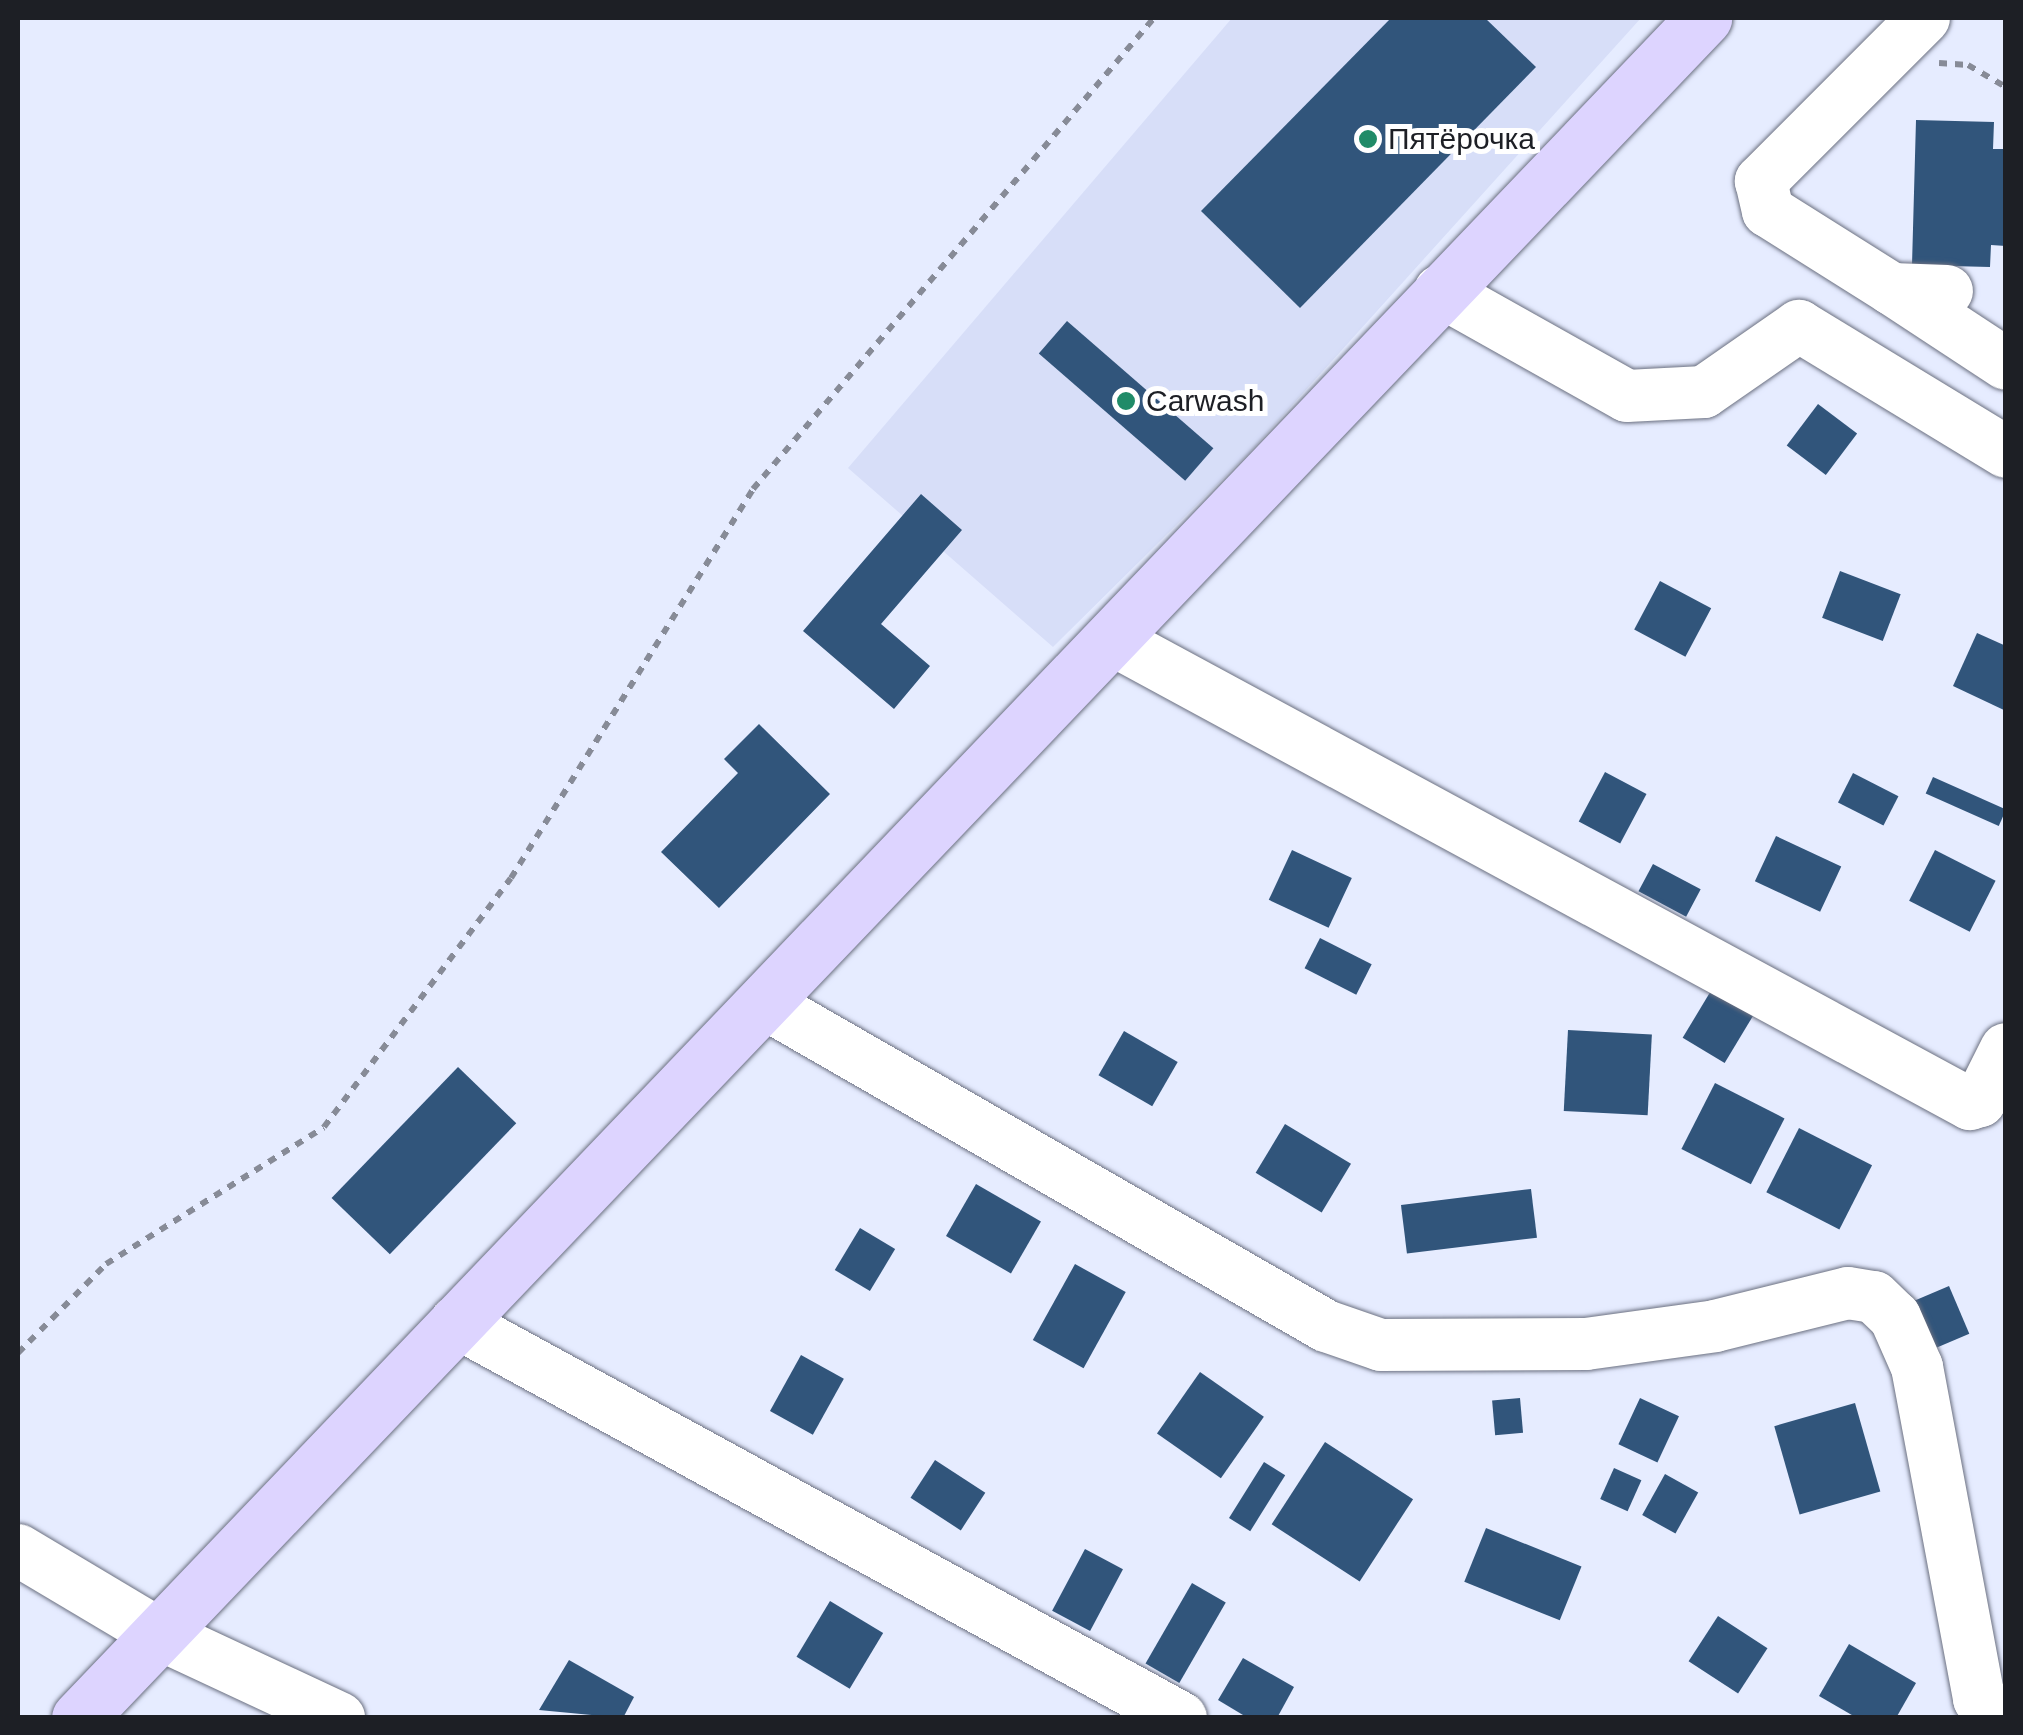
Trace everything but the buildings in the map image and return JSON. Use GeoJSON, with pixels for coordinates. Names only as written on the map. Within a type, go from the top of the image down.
{"type":"FeatureCollection","features":[{"type":"Feature","properties":{"kind":"main road"},"geometry":{"type":"LineString","coordinates":[[79,1718],[1704,18]]}},
{"type":"Feature","properties":{"kind":"street"},"geometry":{"type":"LineString","coordinates":[[1924,18],[1762,181],[1768,211],[2006,364]]}},
{"type":"Feature","properties":{"kind":"street"},"geometry":{"type":"LineString","coordinates":[[1892,288],[1947,291]]}},
{"type":"Feature","properties":{"kind":"street"},"geometry":{"type":"LineString","coordinates":[[1440,292],[1563,367],[1642,398],[1704,392],[1800,326],[2006,452]]}},
{"type":"Feature","properties":{"kind":"street"},"geometry":{"type":"LineString","coordinates":[[1111,639],[1970,1104],[1980,1101],[2006,1049]]}},
{"type":"Feature","properties":{"kind":"street"},"geometry":{"type":"LineString","coordinates":[[764,1002],[1326,1326],[1381,1345],[1586,1344],[1715,1326],[1848,1293],[1874,1297],[1895,1317],[1917,1367],[1960,1572],[1985,1632],[1985,1712]]}},
{"type":"Feature","properties":{"kind":"street"},"geometry":{"type":"LineString","coordinates":[[456,1322],[1181,1718]]}},
{"type":"Feature","properties":{"kind":"street"},"geometry":{"type":"LineString","coordinates":[[18,1550],[157,1633],[340,1718]]}},
{"type":"Feature","properties":{"kind":"path"},"geometry":{"type":"LineString","coordinates":[[18,1353],[106,1264],[324,1128],[512,878],[753,489],[1154,18]]}},
{"type":"Feature","properties":{"kind":"path"},"geometry":{"type":"LineString","coordinates":[[1883,58],[1968,65],[2006,87]]}},
{"type":"Feature","properties":{"kind":"shaded area"},"geometry":{"type":"Polygon","coordinates":[[[1232,18],[1641,18],[1250,452],[1053,647],[848,468],[1232,18]]]}},
{"type":"Feature","properties":{"kind":"place","name":"Пятёрочка"},"geometry":{"type":"Point","coordinates":[1368,139]}},
{"type":"Feature","properties":{"kind":"place","name":"Carwash"},"geometry":{"type":"Point","coordinates":[1126,401]}}]}
